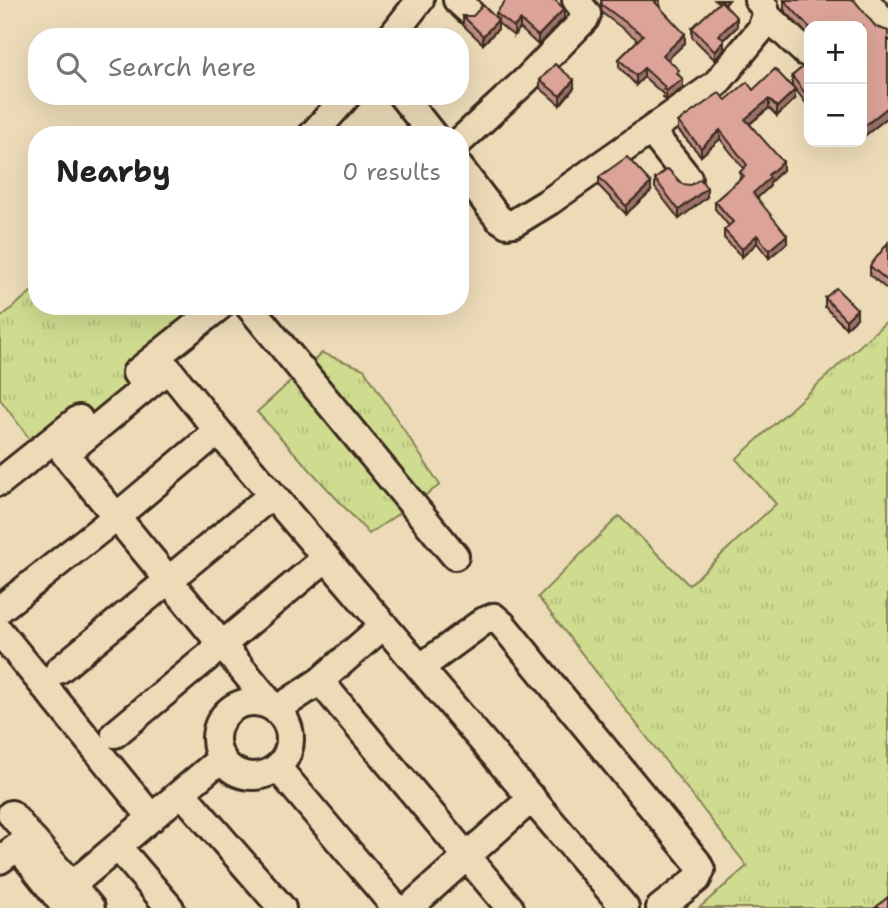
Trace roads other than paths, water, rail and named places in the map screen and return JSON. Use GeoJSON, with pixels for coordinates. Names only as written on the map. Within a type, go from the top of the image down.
{"type":"FeatureCollection","features":[{"type":"Feature","properties":{"kind":"street"},"geometry":{"type":"LineString","coordinates":[[398,28],[419,0]]}},
{"type":"Feature","properties":{"kind":"street"},"geometry":{"type":"LineString","coordinates":[[469,133],[526,80],[585,19],[587,14],[576,0]]}},
{"type":"Feature","properties":{"kind":"street"},"geometry":{"type":"LineString","coordinates":[[864,0],[888,26]]}},
{"type":"Feature","properties":{"kind":"street"},"geometry":{"type":"LineString","coordinates":[[766,6],[804,51]]}},
{"type":"Feature","properties":{"kind":"street"},"geometry":{"type":"LineString","coordinates":[[469,180],[498,218],[508,224],[514,223],[550,201],[716,84],[761,29],[766,6]]}},
{"type":"Feature","properties":{"kind":"street"},"geometry":{"type":"LineString","coordinates":[[320,126],[339,105]]}},
{"type":"Feature","properties":{"kind":"street"},"geometry":{"type":"LineString","coordinates":[[409,105],[426,126]]}},
{"type":"Feature","properties":{"kind":"street"},"geometry":{"type":"LineString","coordinates":[[651,131],[688,178]]}},
{"type":"Feature","properties":{"kind":"street"},"geometry":{"type":"LineString","coordinates":[[0,482],[209,315]]}},
{"type":"Feature","properties":{"kind":"street"},"geometry":{"type":"LineString","coordinates":[[256,315],[456,556]]}},
{"type":"Feature","properties":{"kind":"street"},"geometry":{"type":"LineString","coordinates":[[276,710],[257,703],[246,703],[235,707],[226,715],[219,725],[217,747],[229,767],[240,774],[252,776],[265,774],[277,767],[285,759],[289,747],[290,734],[286,722],[65,454],[168,369],[272,495],[625,908]]}},
{"type":"Feature","properties":{"kind":"street"},"geometry":{"type":"LineString","coordinates":[[0,609],[116,517],[218,431]]}},
{"type":"Feature","properties":{"kind":"street"},"geometry":{"type":"LineString","coordinates":[[59,670],[272,495]]}},
{"type":"Feature","properties":{"kind":"street"},"geometry":{"type":"LineString","coordinates":[[115,734],[326,558]]}},
{"type":"Feature","properties":{"kind":"street"},"geometry":{"type":"LineString","coordinates":[[420,668],[484,621],[494,617],[502,624],[697,862],[701,870],[697,879],[660,908]]}},
{"type":"Feature","properties":{"kind":"street"},"geometry":{"type":"LineString","coordinates":[[276,710],[320,681],[384,625]]}},
{"type":"Feature","properties":{"kind":"street"},"geometry":{"type":"LineString","coordinates":[[0,632],[152,818]]}},
{"type":"Feature","properties":{"kind":"street"},"geometry":{"type":"LineString","coordinates":[[320,681],[510,908]]}},
{"type":"Feature","properties":{"kind":"street"},"geometry":{"type":"LineString","coordinates":[[69,897],[118,847],[222,758]]}},
{"type":"Feature","properties":{"kind":"street"},"geometry":{"type":"LineString","coordinates":[[277,767],[396,908]]}},
{"type":"Feature","properties":{"kind":"street"},"geometry":{"type":"LineString","coordinates":[[182,793],[282,908]]}},
{"type":"Feature","properties":{"kind":"street"},"geometry":{"type":"LineString","coordinates":[[409,908],[532,798]]}},
{"type":"Feature","properties":{"kind":"street"},"geometry":{"type":"LineString","coordinates":[[5,820],[69,897]]}},
{"type":"Feature","properties":{"kind":"street"},"geometry":{"type":"LineString","coordinates":[[5,820],[9,853],[69,897],[91,908]]}},
{"type":"Feature","properties":{"kind":"street"},"geometry":{"type":"LineString","coordinates":[[118,847],[170,908]]}}]}
